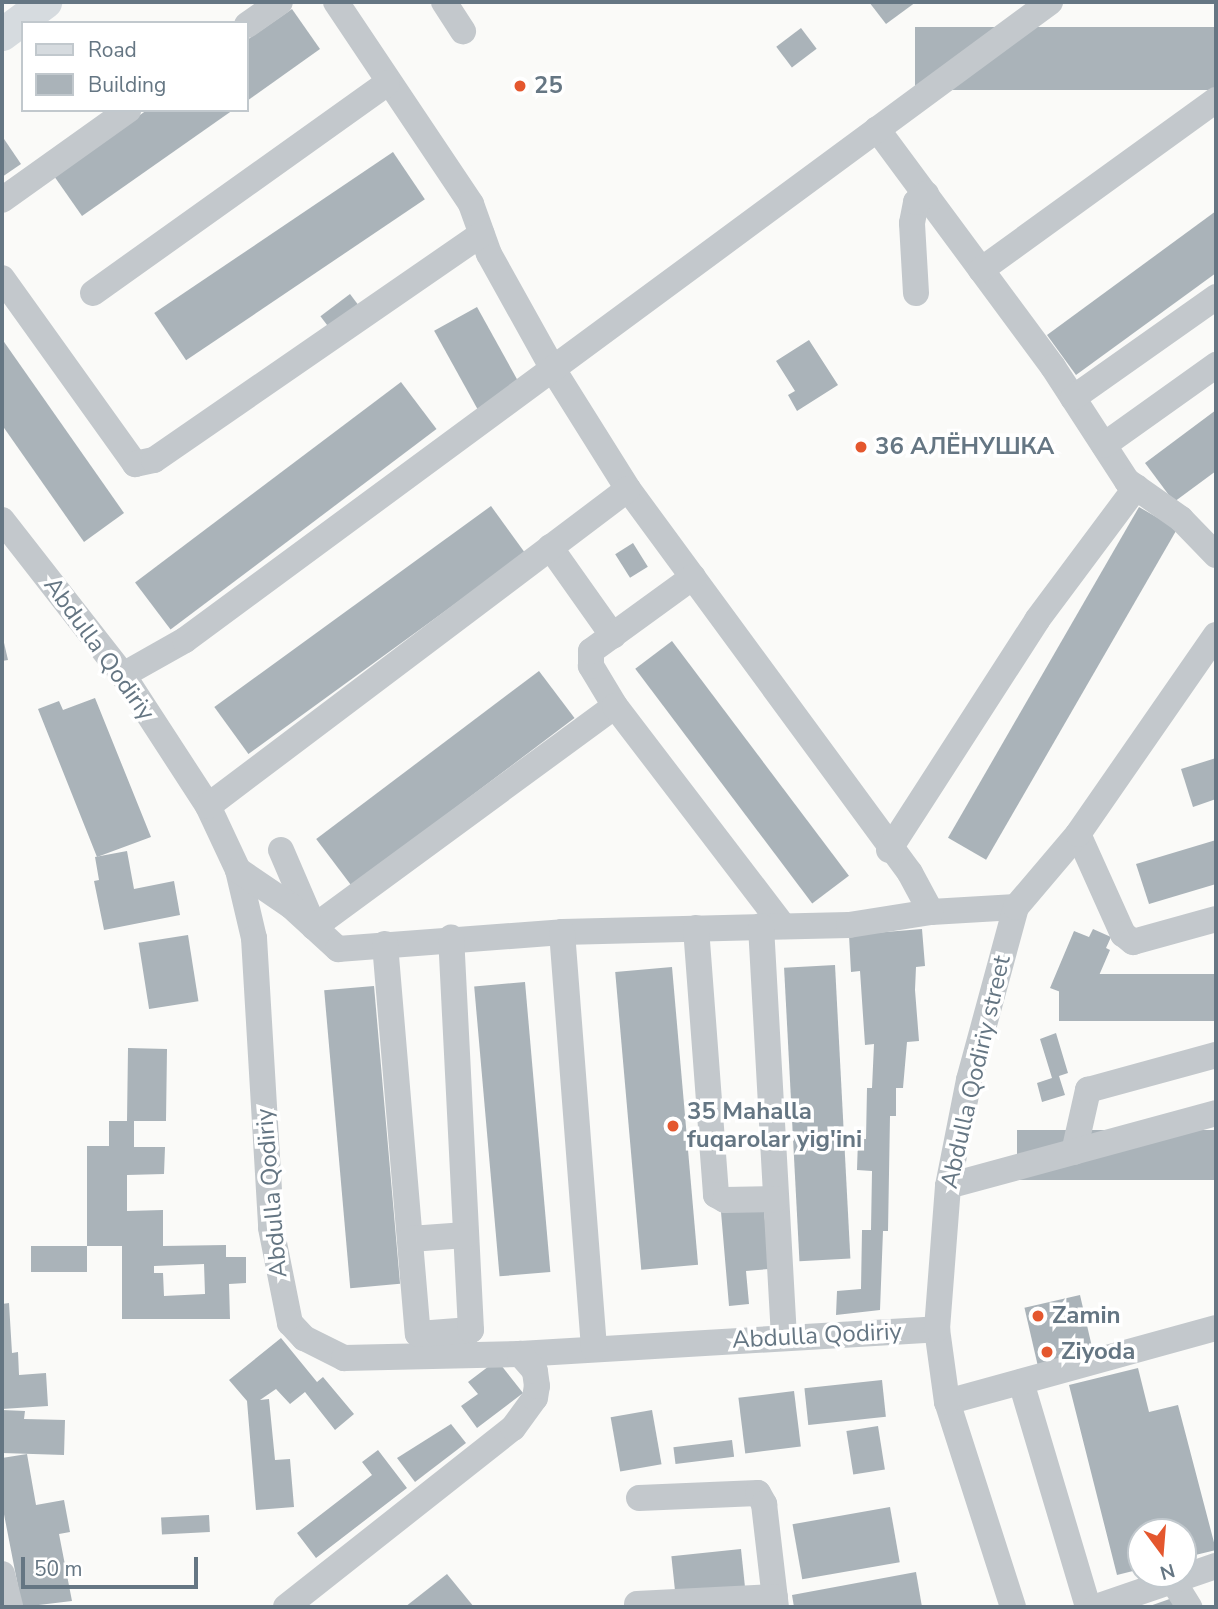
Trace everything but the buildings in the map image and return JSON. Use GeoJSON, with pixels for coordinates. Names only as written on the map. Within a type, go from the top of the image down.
{"type":"FeatureCollection","features":[{"type":"Feature","properties":{"kind":"main road"},"geometry":{"type":"LineString","coordinates":[[2,34],[46,2]]}},
{"type":"Feature","properties":{"kind":"street"},"geometry":{"type":"LineString","coordinates":[[248,24],[280,2]]}},
{"type":"Feature","properties":{"kind":"street"},"geometry":{"type":"LineString","coordinates":[[336,2],[387,83],[471,204],[482,234],[554,371],[628,489],[889,850],[910,873],[931,912]]}},
{"type":"Feature","properties":{"kind":"street"},"geometry":{"type":"LineString","coordinates":[[443,2],[463,31]]}},
{"type":"Feature","properties":{"kind":"street"},"geometry":{"type":"LineString","coordinates":[[123,675],[185,640],[554,371],[1045,3]]}},
{"type":"Feature","properties":{"kind":"street"},"geometry":{"type":"LineString","coordinates":[[93,293],[387,83]]}},
{"type":"Feature","properties":{"kind":"street"},"geometry":{"type":"LineString","coordinates":[[981,270],[1216,100]]}},
{"type":"Feature","properties":{"kind":"street"},"geometry":{"type":"LineString","coordinates":[[2,200],[125,112]]}},
{"type":"Feature","properties":{"kind":"street"},"geometry":{"type":"LineString","coordinates":[[877,129],[1136,487],[1181,519],[1216,555]]}},
{"type":"Feature","properties":{"kind":"street"},"geometry":{"type":"LineString","coordinates":[[916,293],[912,223],[916,202],[926,194]]}},
{"type":"Feature","properties":{"kind":"street"},"geometry":{"type":"LineString","coordinates":[[2,278],[135,464],[154,460],[482,234]]}},
{"type":"Feature","properties":{"kind":"street"},"geometry":{"type":"LineString","coordinates":[[1073,398],[1216,297]]}},
{"type":"Feature","properties":{"kind":"street"},"geometry":{"type":"LineString","coordinates":[[1104,445],[1216,365]]}},
{"type":"Feature","properties":{"kind":"street"},"geometry":{"type":"LineString","coordinates":[[889,850],[1037,620],[1136,487]]}},
{"type":"Feature","properties":{"kind":"street"},"geometry":{"type":"LineString","coordinates":[[208,806],[628,489]]}},
{"type":"Feature","properties":{"kind":"street","name":"Abdulla Qodiriy"},"geometry":{"type":"LineString","coordinates":[[2,520],[123,675],[208,806],[239,870],[254,938],[271,1228],[289,1323],[323,1351],[344,1358],[446,1344],[520,1354],[937,1329]]}},
{"type":"Feature","properties":{"kind":"street"},"geometry":{"type":"LineString","coordinates":[[550,547],[613,636]]}},
{"type":"Feature","properties":{"kind":"street"},"geometry":{"type":"LineString","coordinates":[[693,577],[591,651],[591,666],[615,706],[772,926],[776,1199],[784,1337]]}},
{"type":"Feature","properties":{"kind":"street","name":"Abdulla Qodiriy street"},"geometry":{"type":"LineString","coordinates":[[1013,1607],[947,1402],[937,1329],[948,1186],[969,1080],[1016,906],[1078,834],[1216,635]]}},
{"type":"Feature","properties":{"kind":"street"},"geometry":{"type":"LineString","coordinates":[[314,927],[615,706]]}},
{"type":"Feature","properties":{"kind":"street"},"geometry":{"type":"LineString","coordinates":[[1078,834],[1123,934],[1133,942],[1216,919]]}},
{"type":"Feature","properties":{"kind":"street"},"geometry":{"type":"LineString","coordinates":[[281,850],[314,927]]}},
{"type":"Feature","properties":{"kind":"street"},"geometry":{"type":"LineString","coordinates":[[239,870],[314,927],[338,949],[451,938],[562,932],[849,925],[931,912],[1016,906]]}},
{"type":"Feature","properties":{"kind":"street"},"geometry":{"type":"LineString","coordinates":[[696,928],[716,1195],[725,1200],[776,1199]]}},
{"type":"Feature","properties":{"kind":"street"},"geometry":{"type":"LineString","coordinates":[[562,932],[594,1349]]}},
{"type":"Feature","properties":{"kind":"street"},"geometry":{"type":"LineString","coordinates":[[385,944],[418,1334],[446,1344],[471,1330],[451,938]]}},
{"type":"Feature","properties":{"kind":"street"},"geometry":{"type":"LineString","coordinates":[[1073,1152],[1088,1090],[1216,1055]]}},
{"type":"Feature","properties":{"kind":"street"},"geometry":{"type":"LineString","coordinates":[[948,1186],[1216,1113]]}},
{"type":"Feature","properties":{"kind":"street"},"geometry":{"type":"LineString","coordinates":[[410,1239],[466,1235]]}},
{"type":"Feature","properties":{"kind":"street"},"geometry":{"type":"LineString","coordinates":[[947,1402],[1216,1328]]}},
{"type":"Feature","properties":{"kind":"street"},"geometry":{"type":"LineString","coordinates":[[286,1607],[513,1428],[535,1398],[537,1386],[535,1371],[520,1354]]}},
{"type":"Feature","properties":{"kind":"street"},"geometry":{"type":"LineString","coordinates":[[1021,1381],[1088,1607]]}},
{"type":"Feature","properties":{"kind":"street"},"geometry":{"type":"LineString","coordinates":[[637,1604],[775,1602],[764,1504],[758,1493],[639,1498]]}},
{"type":"Feature","properties":{"kind":"street"},"geometry":{"type":"LineString","coordinates":[[1197,1573],[1216,1566]]}},
{"type":"Feature","properties":{"kind":"street"},"geometry":{"type":"LineString","coordinates":[[2,1574],[10,1607]]}},
{"type":"Feature","properties":{"kind":"street"},"geometry":{"type":"LineString","coordinates":[[1096,1607],[1152,1588]]}},
{"type":"Feature","properties":{"kind":"street"},"geometry":{"type":"LineString","coordinates":[[1177,1588],[1189,1607]]}},
{"type":"Feature","properties":{"kind":"place","name":"25"},"geometry":{"type":"Point","coordinates":[520,86]}},
{"type":"Feature","properties":{"kind":"place","name":"36 АЛЁНУШКА"},"geometry":{"type":"Point","coordinates":[861,447]}},
{"type":"Feature","properties":{"kind":"place","name":"35 Mahalla fuqarolar yig'ini"},"geometry":{"type":"Point","coordinates":[673,1126]}},
{"type":"Feature","properties":{"kind":"place","name":"Zamin"},"geometry":{"type":"Point","coordinates":[1038,1316]}},
{"type":"Feature","properties":{"kind":"place","name":"Ziyoda"},"geometry":{"type":"Point","coordinates":[1047,1352]}}]}
